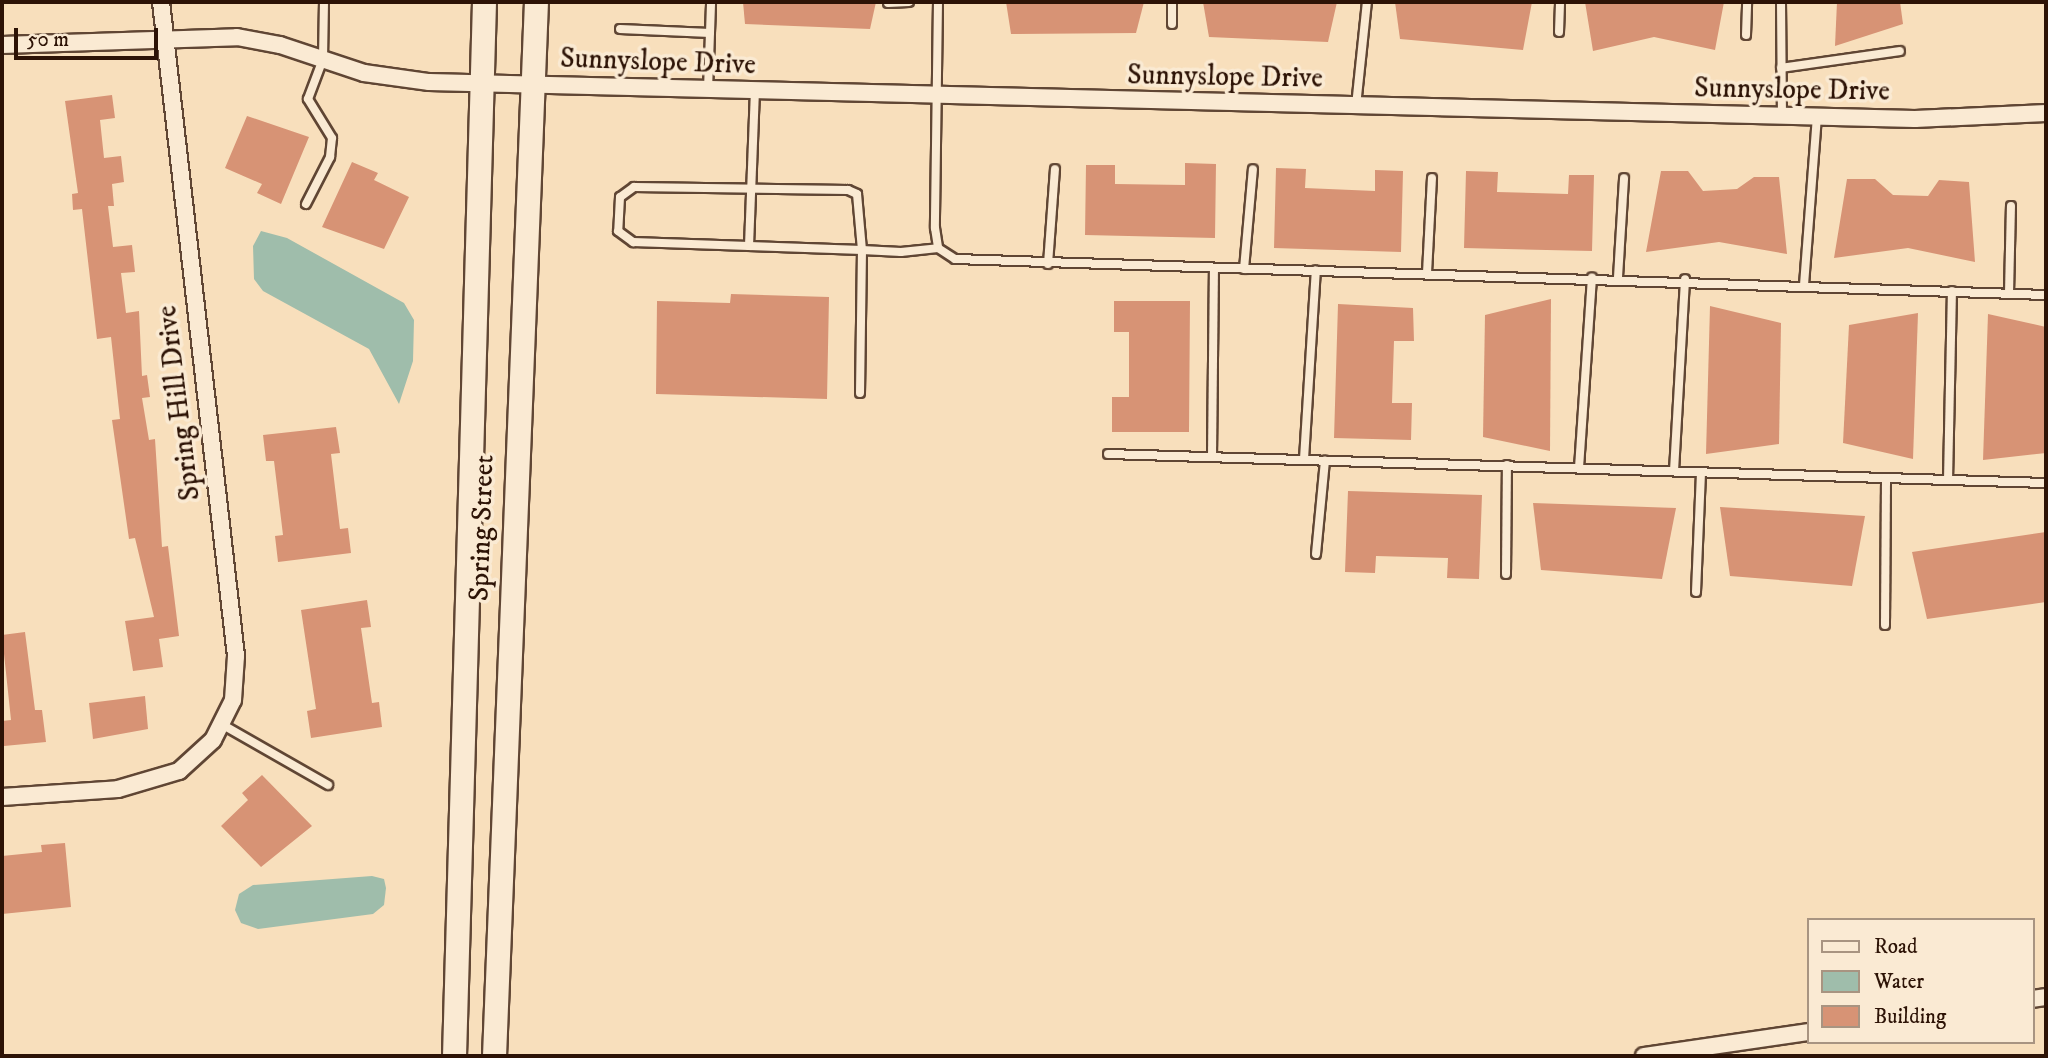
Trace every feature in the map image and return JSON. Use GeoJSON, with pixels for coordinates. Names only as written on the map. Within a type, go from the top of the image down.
{"type":"FeatureCollection","features":[{"type":"Feature","properties":{"kind":"main road","name":"Spring Street"},"geometry":{"type":"LineString","coordinates":[[454,1056],[484,2]]}},
{"type":"Feature","properties":{"kind":"main road","name":"Spring Street"},"geometry":{"type":"LineString","coordinates":[[494,1056],[517,364],[534,85],[536,2]]}},
{"type":"Feature","properties":{"kind":"street","name":"Spring Hill Drive"},"geometry":{"type":"LineString","coordinates":[[2,797],[150,783],[202,754],[223,725],[236,682],[236,656],[161,2]]}},
{"type":"Feature","properties":{"kind":"street","name":"Sunnyslope Drive"},"geometry":{"type":"LineString","coordinates":[[2,46],[163,36],[237,37],[407,80],[534,85],[1915,119],[2046,113]]}},
{"type":"Feature","properties":{"kind":"street"},"geometry":{"type":"LineString","coordinates":[[1644,1056],[1806,1032]]}},
{"type":"Feature","properties":{"kind":"lane"},"geometry":{"type":"LineString","coordinates":[[306,204],[330,157],[332,138],[308,99],[323,59],[324,2]]}},
{"type":"Feature","properties":{"kind":"lane"},"geometry":{"type":"LineString","coordinates":[[708,90],[711,2]]}},
{"type":"Feature","properties":{"kind":"lane"},"geometry":{"type":"LineString","coordinates":[[888,3],[909,2]]}},
{"type":"Feature","properties":{"kind":"lane"},"geometry":{"type":"LineString","coordinates":[[938,2],[935,96],[938,248]]}},
{"type":"Feature","properties":{"kind":"lane"},"geometry":{"type":"LineString","coordinates":[[1172,2],[1172,24]]}},
{"type":"Feature","properties":{"kind":"lane"},"geometry":{"type":"LineString","coordinates":[[1356,106],[1367,2]]}},
{"type":"Feature","properties":{"kind":"lane"},"geometry":{"type":"LineString","coordinates":[[1559,32],[1560,2]]}},
{"type":"Feature","properties":{"kind":"lane"},"geometry":{"type":"LineString","coordinates":[[1746,35],[1747,2]]}},
{"type":"Feature","properties":{"kind":"lane"},"geometry":{"type":"LineString","coordinates":[[1781,2],[1782,116]]}},
{"type":"Feature","properties":{"kind":"lane"},"geometry":{"type":"LineString","coordinates":[[620,29],[710,33]]}},
{"type":"Feature","properties":{"kind":"lane"},"geometry":{"type":"LineString","coordinates":[[1781,68],[1900,51]]}},
{"type":"Feature","properties":{"kind":"lane"},"geometry":{"type":"LineString","coordinates":[[750,246],[755,91]]}},
{"type":"Feature","properties":{"kind":"lane"},"geometry":{"type":"LineString","coordinates":[[1804,285],[1817,117]]}},
{"type":"Feature","properties":{"kind":"lane"},"geometry":{"type":"LineString","coordinates":[[1048,264],[1055,169]]}},
{"type":"Feature","properties":{"kind":"lane"},"geometry":{"type":"LineString","coordinates":[[1244,269],[1253,169]]}},
{"type":"Feature","properties":{"kind":"lane"},"geometry":{"type":"LineString","coordinates":[[1427,273],[1432,177]]}},
{"type":"Feature","properties":{"kind":"lane"},"geometry":{"type":"LineString","coordinates":[[1618,277],[1624,178]]}},
{"type":"Feature","properties":{"kind":"lane"},"geometry":{"type":"LineString","coordinates":[[860,393],[862,250],[857,194],[752,189],[625,188],[619,220],[624,240],[633,242],[862,250],[938,248],[955,259],[1048,264],[1685,279],[2046,295]]}},
{"type":"Feature","properties":{"kind":"lane"},"geometry":{"type":"LineString","coordinates":[[2009,293],[2011,206]]}},
{"type":"Feature","properties":{"kind":"lane"},"geometry":{"type":"LineString","coordinates":[[1212,456],[1214,268]]}},
{"type":"Feature","properties":{"kind":"lane"},"geometry":{"type":"LineString","coordinates":[[1304,459],[1316,270]]}},
{"type":"Feature","properties":{"kind":"lane"},"geometry":{"type":"LineString","coordinates":[[1579,468],[1592,277]]}},
{"type":"Feature","properties":{"kind":"lane"},"geometry":{"type":"LineString","coordinates":[[1674,471],[1685,279]]}},
{"type":"Feature","properties":{"kind":"lane"},"geometry":{"type":"LineString","coordinates":[[1948,480],[1952,291]]}},
{"type":"Feature","properties":{"kind":"lane"},"geometry":{"type":"LineString","coordinates":[[1108,454],[2046,483]]}},
{"type":"Feature","properties":{"kind":"lane"},"geometry":{"type":"LineString","coordinates":[[1316,554],[1325,460]]}},
{"type":"Feature","properties":{"kind":"lane"},"geometry":{"type":"LineString","coordinates":[[1506,574],[1507,466]]}},
{"type":"Feature","properties":{"kind":"lane"},"geometry":{"type":"LineString","coordinates":[[1696,592],[1701,472]]}},
{"type":"Feature","properties":{"kind":"lane"},"geometry":{"type":"LineString","coordinates":[[1885,625],[1886,478]]}},
{"type":"Feature","properties":{"kind":"lane"},"geometry":{"type":"LineString","coordinates":[[223,725],[328,785]]}},
{"type":"Feature","properties":{"kind":"water"},"geometry":{"type":"Polygon","coordinates":[[[261,231],[287,238],[404,303],[414,320],[413,361],[399,404],[369,349],[263,291],[254,279],[253,246],[261,231]]]}},
{"type":"Feature","properties":{"kind":"water"},"geometry":{"type":"Polygon","coordinates":[[[372,876],[384,879],[386,888],[384,905],[373,914],[258,929],[241,923],[235,910],[239,894],[253,885],[372,876]]]}},
{"type":"Feature","properties":{"kind":"building"},"geometry":{"type":"Polygon","coordinates":[[[743,2],[876,2],[870,29],[745,24],[743,2]]]}},
{"type":"Feature","properties":{"kind":"building"},"geometry":{"type":"Polygon","coordinates":[[[1006,2],[1144,2],[1136,33],[1011,34],[1006,2]]]}},
{"type":"Feature","properties":{"kind":"building"},"geometry":{"type":"Polygon","coordinates":[[[1203,2],[1337,2],[1328,42],[1209,37],[1203,2]]]}},
{"type":"Feature","properties":{"kind":"building"},"geometry":{"type":"Polygon","coordinates":[[[1395,2],[1532,2],[1523,50],[1400,39],[1395,2]]]}},
{"type":"Feature","properties":{"kind":"building"},"geometry":{"type":"Polygon","coordinates":[[[1585,2],[1724,2],[1715,50],[1654,37],[1593,51],[1585,2]]]}},
{"type":"Feature","properties":{"kind":"building"},"geometry":{"type":"Polygon","coordinates":[[[1837,2],[1900,2],[1903,24],[1835,46],[1837,2]]]}},
{"type":"Feature","properties":{"kind":"building"},"geometry":{"type":"Polygon","coordinates":[[[112,95],[115,118],[100,120],[104,158],[121,156],[124,182],[112,184],[114,206],[108,206],[113,247],[132,245],[135,272],[121,273],[126,313],[139,311],[142,376],[147,375],[150,397],[142,398],[149,440],[155,439],[162,547],[168,546],[179,636],[159,639],[163,667],[133,671],[125,621],[154,617],[135,538],[129,539],[112,420],[120,419],[111,337],[97,339],[82,209],[73,210],[72,194],[78,193],[65,101],[112,95]]]}},
{"type":"Feature","properties":{"kind":"building"},"geometry":{"type":"Polygon","coordinates":[[[247,116],[309,137],[281,204],[257,193],[262,184],[225,168],[247,116]]]}},
{"type":"Feature","properties":{"kind":"building"},"geometry":{"type":"Polygon","coordinates":[[[352,162],[378,173],[374,180],[409,197],[384,249],[322,227],[352,162]]]}},
{"type":"Feature","properties":{"kind":"building"},"geometry":{"type":"Polygon","coordinates":[[[1185,163],[1216,164],[1215,238],[1085,235],[1086,165],[1115,165],[1115,184],[1185,185],[1185,163]]]}},
{"type":"Feature","properties":{"kind":"building"},"geometry":{"type":"Polygon","coordinates":[[[1276,168],[1306,169],[1305,188],[1375,191],[1375,170],[1403,171],[1401,252],[1274,248],[1276,168]]]}},
{"type":"Feature","properties":{"kind":"building"},"geometry":{"type":"Polygon","coordinates":[[[1466,171],[1498,172],[1497,192],[1568,194],[1569,175],[1594,175],[1592,251],[1464,248],[1466,171]]]}},
{"type":"Feature","properties":{"kind":"building"},"geometry":{"type":"Polygon","coordinates":[[[1661,171],[1688,171],[1703,191],[1737,189],[1754,177],[1779,177],[1787,254],[1719,242],[1646,252],[1661,171]]]}},
{"type":"Feature","properties":{"kind":"building"},"geometry":{"type":"Polygon","coordinates":[[[1847,179],[1875,179],[1893,195],[1928,196],[1939,180],[1969,182],[1975,262],[1908,248],[1834,258],[1847,179]]]}},
{"type":"Feature","properties":{"kind":"building"},"geometry":{"type":"Polygon","coordinates":[[[731,294],[829,297],[827,399],[656,394],[657,301],[730,303],[731,294]]]}},
{"type":"Feature","properties":{"kind":"building"},"geometry":{"type":"Polygon","coordinates":[[[1551,299],[1550,451],[1483,437],[1485,315],[1551,299]]]}},
{"type":"Feature","properties":{"kind":"building"},"geometry":{"type":"Polygon","coordinates":[[[1114,301],[1190,301],[1189,432],[1112,432],[1112,397],[1129,397],[1129,332],[1114,332],[1114,301]]]}},
{"type":"Feature","properties":{"kind":"building"},"geometry":{"type":"Polygon","coordinates":[[[1338,304],[1413,308],[1414,341],[1394,341],[1392,403],[1412,403],[1411,440],[1334,438],[1338,304]]]}},
{"type":"Feature","properties":{"kind":"building"},"geometry":{"type":"Polygon","coordinates":[[[1710,306],[1781,323],[1779,444],[1706,454],[1710,306]]]}},
{"type":"Feature","properties":{"kind":"building"},"geometry":{"type":"Polygon","coordinates":[[[1918,313],[1913,459],[1843,443],[1849,325],[1918,313]]]}},
{"type":"Feature","properties":{"kind":"building"},"geometry":{"type":"Polygon","coordinates":[[[1988,314],[2046,327],[2046,453],[1983,460],[1988,314]]]}},
{"type":"Feature","properties":{"kind":"building"},"geometry":{"type":"Polygon","coordinates":[[[336,427],[340,453],[331,454],[340,529],[348,528],[351,553],[278,562],[275,536],[283,535],[274,461],[266,461],[263,435],[336,427]]]}},
{"type":"Feature","properties":{"kind":"building"},"geometry":{"type":"Polygon","coordinates":[[[1348,491],[1482,495],[1479,579],[1447,578],[1448,558],[1376,556],[1375,573],[1345,572],[1348,491]]]}},
{"type":"Feature","properties":{"kind":"building"},"geometry":{"type":"Polygon","coordinates":[[[1533,503],[1676,508],[1662,579],[1541,570],[1533,503]]]}},
{"type":"Feature","properties":{"kind":"building"},"geometry":{"type":"Polygon","coordinates":[[[1720,507],[1865,516],[1852,586],[1730,576],[1720,507]]]}},
{"type":"Feature","properties":{"kind":"building"},"geometry":{"type":"Polygon","coordinates":[[[2046,532],[2046,602],[1927,619],[1912,552],[2046,532]]]}},
{"type":"Feature","properties":{"kind":"building"},"geometry":{"type":"Polygon","coordinates":[[[367,600],[371,627],[361,628],[372,703],[379,702],[382,727],[311,738],[307,711],[316,709],[301,610],[367,600]]]}},
{"type":"Feature","properties":{"kind":"building"},"geometry":{"type":"Polygon","coordinates":[[[25,632],[35,710],[42,710],[46,742],[4,746],[2,721],[11,720],[2,635],[25,632]]]}},
{"type":"Feature","properties":{"kind":"building"},"geometry":{"type":"Polygon","coordinates":[[[145,696],[148,729],[93,739],[89,703],[145,696]]]}},
{"type":"Feature","properties":{"kind":"building"},"geometry":{"type":"Polygon","coordinates":[[[262,775],[312,826],[261,867],[221,826],[248,800],[242,793],[262,775]]]}},
{"type":"Feature","properties":{"kind":"building"},"geometry":{"type":"Polygon","coordinates":[[[65,843],[71,907],[2,914],[2,856],[42,852],[41,845],[65,843]]]}}]}
